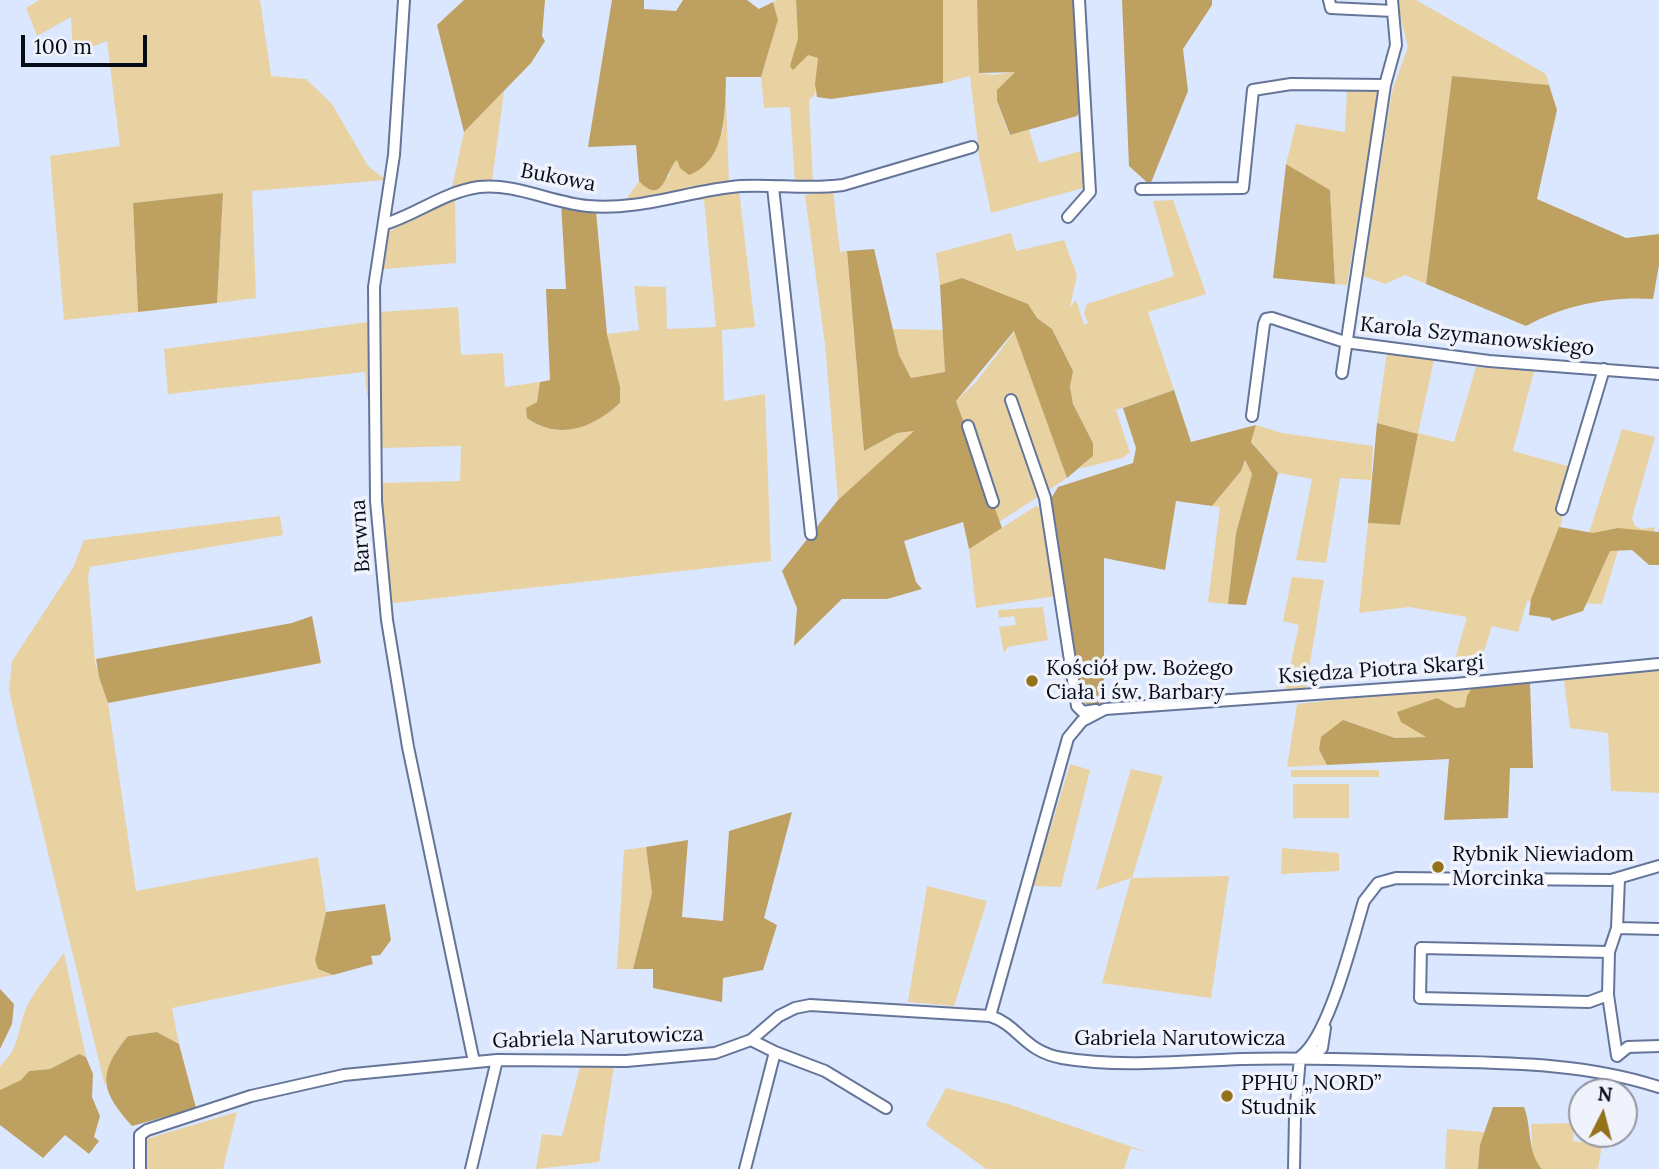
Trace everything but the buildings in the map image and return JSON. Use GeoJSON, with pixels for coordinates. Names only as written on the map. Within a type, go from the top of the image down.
{"type":"FeatureCollection","features":[{"type":"Feature","properties":{"kind":"street","name":"Barwna"},"geometry":{"type":"LineString","coordinates":[[404,0],[394,155],[374,287],[376,501],[387,620],[433,879],[474,1062]]}},
{"type":"Feature","properties":{"kind":"street"},"geometry":{"type":"LineString","coordinates":[[1068,217],[1090,192],[1079,0]]}},
{"type":"Feature","properties":{"kind":"street","name":"Karola Szymanowskiego"},"geometry":{"type":"LineString","coordinates":[[1329,0],[1331,8],[1392,5],[1396,45],[1385,85],[1342,373]]}},
{"type":"Feature","properties":{"kind":"street"},"geometry":{"type":"LineString","coordinates":[[1141,189],[1243,188],[1253,90],[1291,84],[1385,85]]}},
{"type":"Feature","properties":{"kind":"street","name":"Bukowa"},"geometry":{"type":"LineString","coordinates":[[385,224],[406,218],[452,193],[479,187],[504,187],[588,206],[644,203],[741,186],[843,185],[972,147]]}},
{"type":"Feature","properties":{"kind":"street"},"geometry":{"type":"LineString","coordinates":[[773,187],[811,534]]}},
{"type":"Feature","properties":{"kind":"street","name":"Karola Szymanowskiego"},"geometry":{"type":"LineString","coordinates":[[1252,416],[1266,319],[1272,318],[1345,342],[1489,361],[1659,374]]}},
{"type":"Feature","properties":{"kind":"street","name":"Karola Szymanowskiego"},"geometry":{"type":"LineString","coordinates":[[1562,509],[1604,369]]}},
{"type":"Feature","properties":{"kind":"street","name":"Księdza Piotra Skargi"},"geometry":{"type":"LineString","coordinates":[[1011,400],[1045,498],[1073,687],[1080,711],[1455,684],[1659,664]]}},
{"type":"Feature","properties":{"kind":"street"},"geometry":{"type":"LineString","coordinates":[[968,426],[993,502]]}},
{"type":"Feature","properties":{"kind":"street","name":"Księdza Piotra Skargi"},"geometry":{"type":"LineString","coordinates":[[990,1016],[1069,738],[1073,687]]}},
{"type":"Feature","properties":{"kind":"street","name":"Księdza Piotra Skargi"},"geometry":{"type":"LineString","coordinates":[[1069,738],[1082,721],[1105,709]]}},
{"type":"Feature","properties":{"kind":"street"},"geometry":{"type":"LineString","coordinates":[[1317,1049],[1364,901],[1378,883],[1396,878],[1619,879],[1659,866]]}},
{"type":"Feature","properties":{"kind":"street"},"geometry":{"type":"LineString","coordinates":[[1619,879],[1617,928],[1609,952],[1608,995],[1617,1056],[1628,1047],[1659,1046]]}},
{"type":"Feature","properties":{"kind":"street"},"geometry":{"type":"LineString","coordinates":[[1617,928],[1659,929]]}},
{"type":"Feature","properties":{"kind":"street"},"geometry":{"type":"LineString","coordinates":[[1608,995],[1589,1002],[1420,998],[1421,948],[1609,952]]}},
{"type":"Feature","properties":{"kind":"street","name":"Gabriela Narutowicza"},"geometry":{"type":"LineString","coordinates":[[140,1169],[140,1135],[226,1104],[319,1079],[497,1060],[582,1058],[626,1061],[715,1053],[751,1040],[779,1016],[810,1005],[990,1016],[998,1018],[1037,1050],[1064,1058],[1104,1062],[1300,1057],[1317,1049],[1332,1058],[1567,1067],[1614,1074],[1659,1087]]}},
{"type":"Feature","properties":{"kind":"street"},"geometry":{"type":"LineString","coordinates":[[751,1040],[825,1071],[886,1108]]}},
{"type":"Feature","properties":{"kind":"street"},"geometry":{"type":"LineString","coordinates":[[745,1169],[775,1052]]}},
{"type":"Feature","properties":{"kind":"street"},"geometry":{"type":"LineString","coordinates":[[1294,1169],[1300,1057]]}},
{"type":"Feature","properties":{"kind":"street"},"geometry":{"type":"LineString","coordinates":[[471,1169],[497,1060]]}},
{"type":"Feature","properties":{"kind":"shaded area"},"geometry":{"type":"Polygon","coordinates":[[[39,0],[260,0],[271,76],[306,79],[332,104],[368,166],[386,180],[252,191],[256,298],[217,303],[223,193],[133,203],[138,312],[64,320],[50,156],[120,146],[107,41],[73,54],[71,17],[37,36],[26,8],[39,0]]]}},
{"type":"Feature","properties":{"kind":"shaded area"},"geometry":{"type":"Polygon","coordinates":[[[464,0],[545,0],[542,36],[545,41],[531,63],[464,132],[437,25],[464,0]]]}},
{"type":"Feature","properties":{"kind":"shaded area"},"geometry":{"type":"Polygon","coordinates":[[[612,0],[644,0],[644,9],[676,11],[683,0],[747,0],[759,9],[773,2],[778,20],[761,77],[726,77],[724,119],[717,147],[711,158],[689,175],[680,168],[677,160],[663,184],[654,190],[639,181],[636,145],[588,147],[612,0]]]}},
{"type":"Feature","properties":{"kind":"shaded area"},"geometry":{"type":"Polygon","coordinates":[[[796,0],[798,38],[795,47],[818,58],[815,94],[809,100],[813,184],[795,182],[790,107],[764,108],[761,77],[778,20],[773,2],[796,0]]]}},
{"type":"Feature","properties":{"kind":"shaded area"},"geometry":{"type":"Polygon","coordinates":[[[796,0],[943,0],[943,83],[831,99],[817,97],[815,84],[818,58],[808,55],[793,70],[790,66],[798,38],[796,0]]]}},
{"type":"Feature","properties":{"kind":"shaded area"},"geometry":{"type":"Polygon","coordinates":[[[943,0],[977,0],[980,73],[994,75],[1016,71],[997,91],[997,102],[1009,135],[1029,130],[1039,163],[1084,150],[1087,187],[991,213],[978,151],[974,152],[974,145],[978,144],[970,76],[943,83],[943,0]]]}},
{"type":"Feature","properties":{"kind":"shaded area"},"geometry":{"type":"Polygon","coordinates":[[[977,0],[1074,0],[1080,111],[1077,116],[1010,135],[997,101],[997,90],[1015,72],[979,73],[977,0]]]}},
{"type":"Feature","properties":{"kind":"shaded area"},"geometry":{"type":"Polygon","coordinates":[[[1122,0],[1212,0],[1212,5],[1183,49],[1188,91],[1150,185],[1129,166],[1122,0]]]}},
{"type":"Feature","properties":{"kind":"shaded area"},"geometry":{"type":"Polygon","coordinates":[[[1396,0],[1416,0],[1546,74],[1549,85],[1452,76],[1426,284],[1405,275],[1385,284],[1363,276],[1392,91],[1408,47],[1396,0]]]}},
{"type":"Feature","properties":{"kind":"shaded area"},"geometry":{"type":"Polygon","coordinates":[[[1452,76],[1549,85],[1557,110],[1537,199],[1626,238],[1659,234],[1659,265],[1653,299],[1620,299],[1572,307],[1526,326],[1426,284],[1452,76]]]}},
{"type":"Feature","properties":{"kind":"shaded area"},"geometry":{"type":"Polygon","coordinates":[[[1347,88],[1373,88],[1379,91],[1347,285],[1335,284],[1330,190],[1286,164],[1296,124],[1345,132],[1347,88]]]}},
{"type":"Feature","properties":{"kind":"shaded area"},"geometry":{"type":"Polygon","coordinates":[[[504,91],[492,181],[452,188],[464,132],[504,91]]]}},
{"type":"Feature","properties":{"kind":"shaded area"},"geometry":{"type":"Polygon","coordinates":[[[726,96],[729,184],[625,201],[639,181],[652,188],[669,176],[672,163],[677,159],[708,162],[723,130],[726,96]]]}},
{"type":"Feature","properties":{"kind":"shaded area"},"geometry":{"type":"Polygon","coordinates":[[[1286,164],[1330,190],[1335,284],[1273,278],[1286,164]]]}},
{"type":"Feature","properties":{"kind":"shaded area"},"geometry":{"type":"Polygon","coordinates":[[[739,190],[755,327],[722,330],[724,401],[765,394],[771,561],[394,603],[388,598],[381,483],[460,481],[461,446],[380,448],[379,312],[458,307],[461,355],[503,353],[505,387],[540,382],[537,402],[527,418],[551,429],[563,430],[587,425],[620,403],[620,387],[607,334],[639,330],[634,286],[666,287],[667,329],[716,327],[704,200],[695,200],[739,190]]]}},
{"type":"Feature","properties":{"kind":"shaded area"},"geometry":{"type":"Polygon","coordinates":[[[833,191],[840,252],[847,251],[864,451],[897,433],[915,431],[838,500],[825,344],[805,195],[833,191]]]}},
{"type":"Feature","properties":{"kind":"shaded area"},"geometry":{"type":"Polygon","coordinates":[[[223,193],[217,303],[138,312],[133,203],[223,193]]]}},
{"type":"Feature","properties":{"kind":"shaded area"},"geometry":{"type":"Polygon","coordinates":[[[455,198],[456,263],[383,269],[389,232],[424,210],[455,198]]]}},
{"type":"Feature","properties":{"kind":"shaded area"},"geometry":{"type":"Polygon","coordinates":[[[1173,200],[1206,294],[1148,312],[1174,390],[1116,410],[1130,453],[1122,458],[1079,469],[1093,456],[1093,443],[1073,404],[1070,387],[1073,371],[1052,329],[1037,318],[1028,304],[962,279],[940,285],[936,253],[1011,233],[1016,251],[1064,240],[1077,275],[1070,307],[1076,300],[1084,325],[1088,323],[1084,313],[1087,304],[1174,276],[1153,201],[1173,200]]]}},
{"type":"Feature","properties":{"kind":"shaded area"},"geometry":{"type":"Polygon","coordinates":[[[561,203],[582,211],[596,211],[607,334],[620,387],[620,403],[610,412],[587,425],[563,430],[539,425],[527,418],[526,408],[537,402],[540,382],[550,380],[546,289],[566,289],[561,203]]]}},
{"type":"Feature","properties":{"kind":"shaded area"},"geometry":{"type":"Polygon","coordinates":[[[874,249],[899,355],[911,378],[945,372],[940,285],[962,278],[1028,304],[1037,318],[1052,329],[1073,371],[1070,387],[1073,404],[1093,443],[1093,456],[1067,478],[1014,331],[956,401],[1002,528],[969,549],[963,522],[904,541],[916,582],[922,589],[887,599],[842,599],[794,646],[797,608],[782,571],[838,500],[914,431],[897,433],[864,451],[847,251],[874,249]]]}},
{"type":"Feature","properties":{"kind":"shaded area"},"geometry":{"type":"Polygon","coordinates":[[[368,322],[371,396],[367,397],[365,372],[168,394],[164,349],[368,322]]]}},
{"type":"Feature","properties":{"kind":"shaded area"},"geometry":{"type":"Polygon","coordinates":[[[893,329],[943,330],[945,372],[911,378],[899,355],[893,329]]]}},
{"type":"Feature","properties":{"kind":"shaded area"},"geometry":{"type":"Polygon","coordinates":[[[1015,331],[1067,478],[999,522],[956,401],[977,381],[1015,331]]]}},
{"type":"Feature","properties":{"kind":"shaded area"},"geometry":{"type":"Polygon","coordinates":[[[1387,352],[1434,360],[1418,433],[1454,442],[1476,367],[1534,371],[1513,451],[1571,467],[1557,512],[1563,515],[1560,527],[1589,533],[1622,429],[1655,437],[1632,518],[1635,526],[1642,529],[1655,527],[1651,543],[1623,534],[1602,604],[1527,601],[1518,632],[1492,626],[1478,670],[1451,673],[1467,617],[1409,607],[1359,613],[1368,523],[1400,525],[1418,434],[1377,423],[1387,352]]]}},
{"type":"Feature","properties":{"kind":"shaded area"},"geometry":{"type":"Polygon","coordinates":[[[1174,390],[1191,442],[1256,425],[1251,442],[1278,473],[1246,605],[1228,604],[1236,533],[1252,474],[1245,460],[1241,471],[1212,506],[1176,501],[1165,570],[1104,558],[1104,705],[1091,707],[1080,700],[1049,502],[1058,487],[1133,463],[1136,448],[1123,408],[1174,390]]]}},
{"type":"Feature","properties":{"kind":"shaded area"},"geometry":{"type":"Polygon","coordinates":[[[1377,423],[1418,434],[1400,525],[1368,523],[1377,423]]]}},
{"type":"Feature","properties":{"kind":"shaded area"},"geometry":{"type":"Polygon","coordinates":[[[1256,425],[1282,433],[1373,446],[1371,480],[1340,478],[1326,563],[1296,560],[1312,479],[1278,473],[1251,441],[1256,425]]]}},
{"type":"Feature","properties":{"kind":"shaded area"},"geometry":{"type":"Polygon","coordinates":[[[1245,460],[1252,474],[1236,533],[1228,604],[1208,602],[1220,507],[1212,506],[1241,471],[1245,460]]]}},
{"type":"Feature","properties":{"kind":"shaded area"},"geometry":{"type":"Polygon","coordinates":[[[1036,506],[1043,509],[1056,596],[976,608],[969,549],[1036,506]]]}},
{"type":"Feature","properties":{"kind":"shaded area"},"geometry":{"type":"Polygon","coordinates":[[[280,516],[283,535],[90,567],[88,577],[95,662],[108,703],[136,891],[318,857],[326,912],[315,960],[318,969],[333,975],[172,1008],[179,1044],[157,1032],[128,1036],[115,1053],[105,1086],[9,690],[12,661],[73,568],[84,540],[280,516]]]}},
{"type":"Feature","properties":{"kind":"shaded area"},"geometry":{"type":"Polygon","coordinates":[[[1559,527],[1593,533],[1618,528],[1659,532],[1659,565],[1649,565],[1632,550],[1610,551],[1583,611],[1552,621],[1550,618],[1529,615],[1531,599],[1559,527]]]}},
{"type":"Feature","properties":{"kind":"shaded area"},"geometry":{"type":"Polygon","coordinates":[[[1292,577],[1324,580],[1305,692],[1284,695],[1299,625],[1283,621],[1292,577]]]}},
{"type":"Feature","properties":{"kind":"shaded area"},"geometry":{"type":"Polygon","coordinates":[[[1043,607],[1048,640],[1008,647],[1004,653],[999,627],[1016,625],[1014,616],[999,618],[998,610],[1043,607]]]}},
{"type":"Feature","properties":{"kind":"shaded area"},"geometry":{"type":"Polygon","coordinates":[[[312,616],[321,663],[108,703],[96,659],[292,623],[312,616]]]}},
{"type":"Feature","properties":{"kind":"shaded area"},"geometry":{"type":"Polygon","coordinates":[[[1659,667],[1659,793],[1611,791],[1608,733],[1570,728],[1564,680],[1659,667]]]}},
{"type":"Feature","properties":{"kind":"shaded area"},"geometry":{"type":"Polygon","coordinates":[[[1530,683],[1533,768],[1510,768],[1508,818],[1444,820],[1449,759],[1327,765],[1319,750],[1321,737],[1343,720],[1395,738],[1426,737],[1401,722],[1397,712],[1437,698],[1456,708],[1465,707],[1467,696],[1474,685],[1530,683]]]}},
{"type":"Feature","properties":{"kind":"shaded area"},"geometry":{"type":"Polygon","coordinates":[[[1474,685],[1466,707],[1456,708],[1437,698],[1427,737],[1395,738],[1343,720],[1319,750],[1327,765],[1287,767],[1297,704],[1474,685]]]}},
{"type":"Feature","properties":{"kind":"shaded area"},"geometry":{"type":"Polygon","coordinates":[[[1070,764],[1090,770],[1061,887],[1033,886],[1070,764]]]}},
{"type":"Feature","properties":{"kind":"shaded area"},"geometry":{"type":"Polygon","coordinates":[[[1131,769],[1163,776],[1132,878],[1229,876],[1211,998],[1102,983],[1131,878],[1096,890],[1131,769]]]}},
{"type":"Feature","properties":{"kind":"shaded area"},"geometry":{"type":"Polygon","coordinates":[[[1291,770],[1379,770],[1379,777],[1291,777],[1291,770]]]}},
{"type":"Feature","properties":{"kind":"shaded area"},"geometry":{"type":"Polygon","coordinates":[[[1293,784],[1349,784],[1349,818],[1293,818],[1293,784]]]}},
{"type":"Feature","properties":{"kind":"shaded area"},"geometry":{"type":"Polygon","coordinates":[[[792,812],[764,918],[777,925],[763,970],[723,978],[722,1002],[653,988],[653,969],[633,969],[652,893],[646,847],[688,840],[682,917],[723,921],[729,831],[792,812]]]}},
{"type":"Feature","properties":{"kind":"shaded area"},"geometry":{"type":"Polygon","coordinates":[[[646,847],[652,893],[633,969],[617,969],[624,850],[646,847]]]}},
{"type":"Feature","properties":{"kind":"shaded area"},"geometry":{"type":"Polygon","coordinates":[[[1282,848],[1339,853],[1339,871],[1281,874],[1282,848]]]}},
{"type":"Feature","properties":{"kind":"shaded area"},"geometry":{"type":"Polygon","coordinates":[[[927,886],[987,901],[954,1006],[908,1002],[927,886]]]}},
{"type":"Feature","properties":{"kind":"shaded area"},"geometry":{"type":"Polygon","coordinates":[[[385,904],[391,940],[380,955],[371,956],[373,964],[333,975],[318,969],[315,960],[326,912],[385,904]]]}},
{"type":"Feature","properties":{"kind":"shaded area"},"geometry":{"type":"Polygon","coordinates":[[[64,953],[86,1057],[79,1054],[50,1069],[29,1071],[21,1080],[0,1090],[0,1066],[16,1043],[25,1010],[64,953]]]}},
{"type":"Feature","properties":{"kind":"shaded area"},"geometry":{"type":"Polygon","coordinates":[[[0,989],[14,1004],[12,1024],[0,1049],[0,989]]]}},
{"type":"Feature","properties":{"kind":"shaded area"},"geometry":{"type":"Polygon","coordinates":[[[157,1032],[179,1044],[196,1108],[132,1126],[114,1103],[106,1083],[107,1072],[128,1036],[157,1032]]]}},
{"type":"Feature","properties":{"kind":"shaded area"},"geometry":{"type":"Polygon","coordinates":[[[79,1054],[86,1057],[93,1074],[92,1097],[100,1116],[94,1137],[99,1141],[89,1154],[65,1135],[43,1158],[0,1125],[0,1090],[21,1080],[29,1071],[50,1069],[79,1054]]]}},
{"type":"Feature","properties":{"kind":"shaded area"},"geometry":{"type":"Polygon","coordinates":[[[581,1063],[614,1066],[599,1162],[536,1169],[542,1134],[562,1136],[581,1063]]]}},
{"type":"Feature","properties":{"kind":"shaded area"},"geometry":{"type":"Polygon","coordinates":[[[946,1088],[1008,1104],[1150,1153],[1131,1148],[1124,1169],[986,1169],[926,1125],[946,1088]]]}},
{"type":"Feature","properties":{"kind":"shaded area"},"geometry":{"type":"Polygon","coordinates":[[[1493,1107],[1524,1107],[1534,1155],[1542,1169],[1478,1169],[1480,1145],[1493,1107]]]}},
{"type":"Feature","properties":{"kind":"shaded area"},"geometry":{"type":"Polygon","coordinates":[[[237,1112],[223,1169],[146,1169],[146,1139],[237,1112]]]}},
{"type":"Feature","properties":{"kind":"shaded area"},"geometry":{"type":"Polygon","coordinates":[[[1568,1123],[1568,1148],[1601,1148],[1598,1169],[1542,1169],[1533,1160],[1531,1124],[1568,1123]]]}},
{"type":"Feature","properties":{"kind":"shaded area"},"geometry":{"type":"Polygon","coordinates":[[[1447,1129],[1484,1132],[1478,1169],[1445,1169],[1447,1129]]]}},
{"type":"Feature","properties":{"kind":"place","name":"Kościół pw. Bożego Ciała i św. Barbary"},"geometry":{"type":"Point","coordinates":[1032,681]}},
{"type":"Feature","properties":{"kind":"place","name":"Rybnik Niewiadom Morcinka"},"geometry":{"type":"Point","coordinates":[1438,867]}},
{"type":"Feature","properties":{"kind":"place","name":"PPHU „NORD” Studnik"},"geometry":{"type":"Point","coordinates":[1227,1096]}}]}
